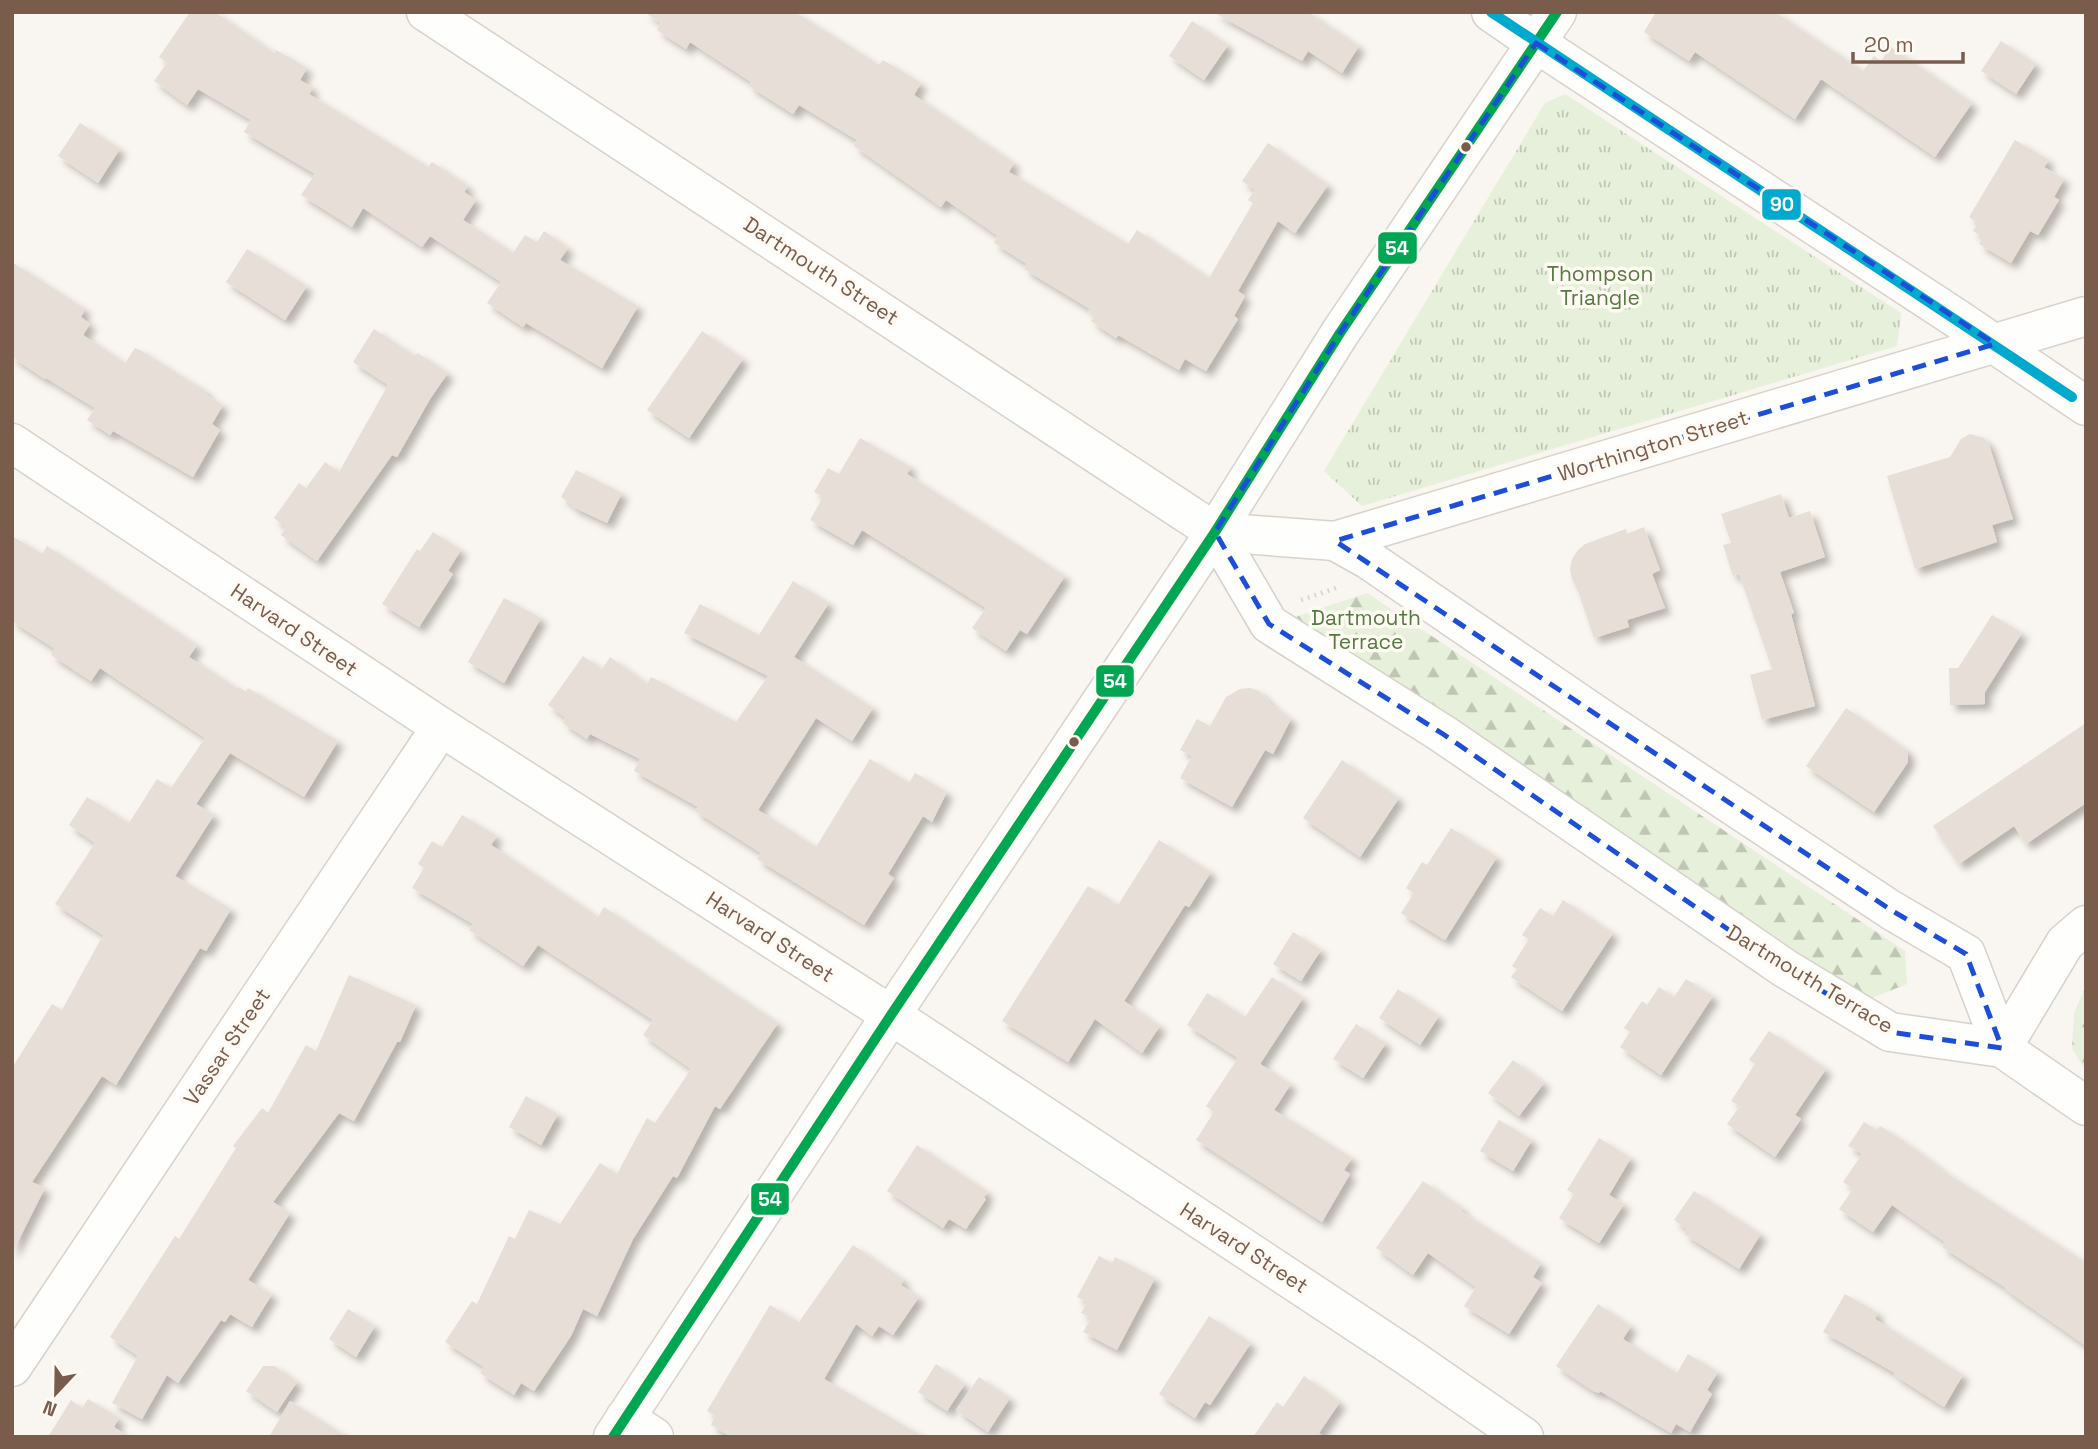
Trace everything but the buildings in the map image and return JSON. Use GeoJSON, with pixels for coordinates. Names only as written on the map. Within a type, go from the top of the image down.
{"type":"FeatureCollection","features":[{"type":"Feature","properties":{"kind":"street","name":"Dartmouth Street"},"geometry":{"type":"LineString","coordinates":[[426,12],[1215,532]]}},
{"type":"Feature","properties":{"kind":"street"},"geometry":{"type":"LineString","coordinates":[[1492,12],[1547,28],[2086,406]]}},
{"type":"Feature","properties":{"kind":"street"},"geometry":{"type":"LineString","coordinates":[[631,1430],[891,1015],[1215,532],[1340,333],[1547,28]]}},
{"type":"Feature","properties":{"kind":"street","name":"Worthington Street"},"geometry":{"type":"LineString","coordinates":[[1215,532],[1335,541],[2086,316]]}},
{"type":"Feature","properties":{"kind":"street","name":"Harvard Street"},"geometry":{"type":"LineString","coordinates":[[17,456],[891,1015],[1407,1356],[1524,1437]]}},
{"type":"Feature","properties":{"kind":"street","name":"Dartmouth Terrace"},"geometry":{"type":"LineString","coordinates":[[1215,532],[1269,624],[1454,742],[1786,969],[1890,1032],[2002,1048],[2086,1107]]}},
{"type":"Feature","properties":{"kind":"street"},"geometry":{"type":"LineString","coordinates":[[1335,541],[1369,560],[1891,910],[1966,954],[2002,1048]]}},
{"type":"Feature","properties":{"kind":"street","name":"Vassar Street"},"geometry":{"type":"LineString","coordinates":[[12,1367],[441,727]]}},
{"type":"Feature","properties":{"kind":"street"},"geometry":{"type":"LineString","coordinates":[[2002,1048],[2065,943],[2086,925]]}},
{"type":"Feature","properties":{"kind":"path"},"geometry":{"type":"LineString","coordinates":[[1295,602],[1342,586]]}},
{"type":"Feature","properties":{"kind":"highlighted area"},"geometry":{"type":"Polygon","coordinates":[[[1536,43],[1995,344],[1335,541],[1891,910],[1966,954],[2002,1048],[1890,1032],[1786,969],[1443,734],[1269,624],[1215,532],[1340,333],[1536,43]]]}},
{"type":"Feature","properties":{"kind":"green space","name":"Thompson Triangle"},"geometry":{"type":"Polygon","coordinates":[[[1565,94],[1901,313],[1897,346],[1362,506],[1324,471],[1545,103],[1565,94]]]}},
{"type":"Feature","properties":{"kind":"green space","name":"Dartmouth Terrace"},"geometry":{"type":"Polygon","coordinates":[[[1367,593],[1905,951],[1907,984],[1869,999],[1292,618],[1367,593]]]}},
{"type":"Feature","properties":{"kind":"green space"},"geometry":{"type":"Polygon","coordinates":[[[2086,986],[2086,1071],[2072,1049],[2074,1013],[2086,986]]]}},
{"type":"Feature","properties":{"kind":"transit line","name":"90"},"geometry":{"type":"LineString","coordinates":[[1491,12],[2072,397]]}},
{"type":"Feature","properties":{"kind":"transit line","name":"54"},"geometry":{"type":"LineString","coordinates":[[613,1437],[891,1015],[1215,532],[1340,333],[1557,12]]}}]}
